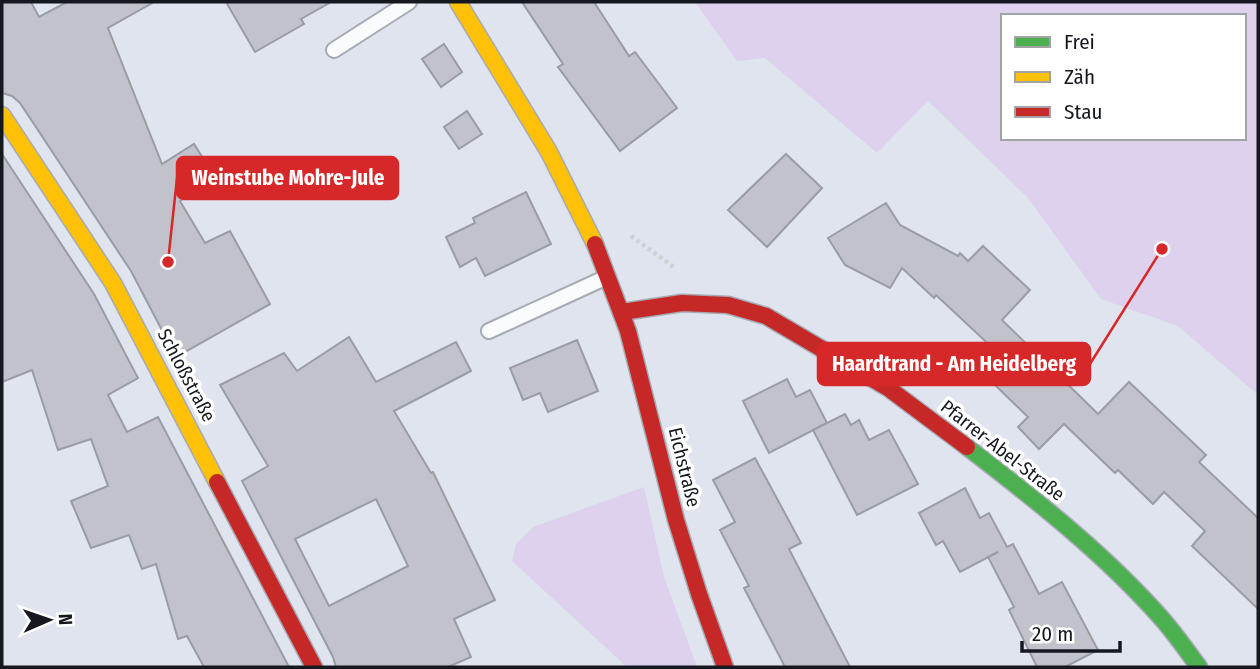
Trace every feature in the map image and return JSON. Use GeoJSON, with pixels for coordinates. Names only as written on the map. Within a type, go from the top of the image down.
{"type":"FeatureCollection","features":[{"type":"Feature","properties":{"kind":"street","name":"Eichstraße"},"geometry":{"type":"LineString","coordinates":[[458,2],[539,130],[570,189],[608,276],[642,378],[688,561],[725,667]]}},
{"type":"Feature","properties":{"kind":"street","name":"Schloßstraße"},"geometry":{"type":"LineString","coordinates":[[2,115],[113,283],[314,667]]}},
{"type":"Feature","properties":{"kind":"street","name":"Pfarrer-Abel-Straße"},"geometry":{"type":"LineString","coordinates":[[622,312],[682,303],[728,305],[766,316],[877,381],[969,448],[1111,567],[1164,621],[1199,667]]}},
{"type":"Feature","properties":{"kind":"lane"},"geometry":{"type":"LineString","coordinates":[[334,50],[409,2]]}},
{"type":"Feature","properties":{"kind":"lane"},"geometry":{"type":"LineString","coordinates":[[489,331],[608,276]]}},
{"type":"Feature","properties":{"kind":"path"},"geometry":{"type":"LineString","coordinates":[[627,232],[678,270]]}},
{"type":"Feature","properties":{"kind":"shaded area"},"geometry":{"type":"Polygon","coordinates":[[[695,2],[1258,2],[1258,395],[1178,326],[1101,299],[1028,198],[928,101],[877,153],[765,58],[737,61],[695,2]]]}},
{"type":"Feature","properties":{"kind":"shaded area"},"geometry":{"type":"Polygon","coordinates":[[[644,487],[664,577],[697,667],[627,667],[512,561],[516,544],[533,527],[644,487]]]}},
{"type":"Feature","properties":{"kind":"building"},"geometry":{"type":"Polygon","coordinates":[[[2,2],[31,2],[39,17],[67,2],[154,2],[108,28],[162,164],[194,144],[216,179],[180,201],[205,243],[230,231],[270,304],[176,357],[131,271],[20,103],[12,96],[2,93],[2,2]]]}},
{"type":"Feature","properties":{"kind":"building"},"geometry":{"type":"Polygon","coordinates":[[[226,2],[331,2],[301,19],[304,24],[255,52],[226,2]]]}},
{"type":"Feature","properties":{"kind":"building"},"geometry":{"type":"Polygon","coordinates":[[[522,2],[594,2],[629,56],[635,52],[677,108],[620,151],[558,67],[563,64],[522,2]]]}},
{"type":"Feature","properties":{"kind":"building"},"geometry":{"type":"Polygon","coordinates":[[[444,44],[462,72],[441,87],[422,59],[444,44]]]}},
{"type":"Feature","properties":{"kind":"building"},"geometry":{"type":"Polygon","coordinates":[[[467,111],[482,134],[459,149],[444,127],[467,111]]]}},
{"type":"Feature","properties":{"kind":"building"},"geometry":{"type":"Polygon","coordinates":[[[2,154],[94,294],[138,378],[108,395],[127,432],[158,417],[289,667],[204,667],[187,636],[178,639],[156,564],[142,569],[129,535],[91,548],[71,501],[108,486],[91,439],[58,450],[32,370],[2,382],[2,154]]]}},
{"type":"Feature","properties":{"kind":"building"},"geometry":{"type":"Polygon","coordinates":[[[786,154],[822,188],[767,247],[728,210],[786,154]]]}},
{"type":"Feature","properties":{"kind":"building"},"geometry":{"type":"Polygon","coordinates":[[[526,192],[551,244],[485,276],[476,258],[460,267],[446,237],[475,223],[473,218],[526,192]]]}},
{"type":"Feature","properties":{"kind":"building"},"geometry":{"type":"Polygon","coordinates":[[[886,203],[900,225],[958,256],[960,253],[968,261],[983,246],[1030,290],[1002,320],[1098,414],[1129,382],[1206,455],[1199,462],[1258,518],[1258,609],[1192,546],[1205,531],[1164,492],[1153,504],[1118,470],[1115,473],[1064,424],[1039,449],[1018,427],[1028,417],[996,386],[1014,368],[936,295],[934,298],[902,268],[890,288],[845,265],[828,238],[886,203]]]}},
{"type":"Feature","properties":{"kind":"building"},"geometry":{"type":"Polygon","coordinates":[[[349,337],[376,382],[456,342],[471,371],[394,411],[431,473],[433,472],[495,600],[454,619],[471,657],[448,667],[336,667],[242,481],[268,466],[220,385],[284,353],[297,371],[349,337]],[[376,499],[295,539],[329,606],[408,566],[376,499]]]}},
{"type":"Feature","properties":{"kind":"building"},"geometry":{"type":"Polygon","coordinates":[[[577,340],[598,391],[548,412],[540,393],[523,400],[510,368],[577,340]]]}},
{"type":"Feature","properties":{"kind":"building"},"geometry":{"type":"Polygon","coordinates":[[[787,379],[796,397],[810,390],[827,423],[769,453],[743,401],[787,379]]]}},
{"type":"Feature","properties":{"kind":"building"},"geometry":{"type":"Polygon","coordinates":[[[845,414],[851,425],[859,420],[869,440],[889,430],[918,484],[857,515],[813,430],[845,414]]]}},
{"type":"Feature","properties":{"kind":"building"},"geometry":{"type":"Polygon","coordinates":[[[755,458],[801,543],[789,549],[850,667],[785,667],[744,588],[749,586],[720,530],[735,522],[713,480],[755,458]]]}},
{"type":"Feature","properties":{"kind":"building"},"geometry":{"type":"Polygon","coordinates":[[[965,488],[980,518],[989,513],[1007,547],[1013,544],[1039,594],[1062,582],[1098,650],[1065,667],[1037,667],[1009,610],[1014,607],[988,557],[960,572],[943,541],[936,545],[919,513],[965,488]]]}},
{"type":"Feature","properties":{"kind":"traffic: fast"},"geometry":{"type":"LineString","coordinates":[[967,447],[1044,508],[1118,573],[1163,620],[1199,667]]}},
{"type":"Feature","properties":{"kind":"traffic: slow"},"geometry":{"type":"LineString","coordinates":[[458,2],[549,152],[595,244]]}},
{"type":"Feature","properties":{"kind":"traffic: slow"},"geometry":{"type":"LineString","coordinates":[[2,115],[113,283],[217,482]]}},
{"type":"Feature","properties":{"kind":"traffic: jam"},"geometry":{"type":"LineString","coordinates":[[595,244],[628,331],[676,520],[725,667]]}},
{"type":"Feature","properties":{"kind":"traffic: jam"},"geometry":{"type":"LineString","coordinates":[[622,312],[682,303],[728,305],[766,316],[888,388],[967,447]]}},
{"type":"Feature","properties":{"kind":"traffic: jam"},"geometry":{"type":"LineString","coordinates":[[217,482],[314,667]]}},
{"type":"Feature","properties":{"kind":"place","name":"Haardtrand - Am Heidelberg"},"geometry":{"type":"Point","coordinates":[1162,249]}},
{"type":"Feature","properties":{"kind":"place","name":"Weinstube Mohre-Jule"},"geometry":{"type":"Point","coordinates":[168,262]}}]}
